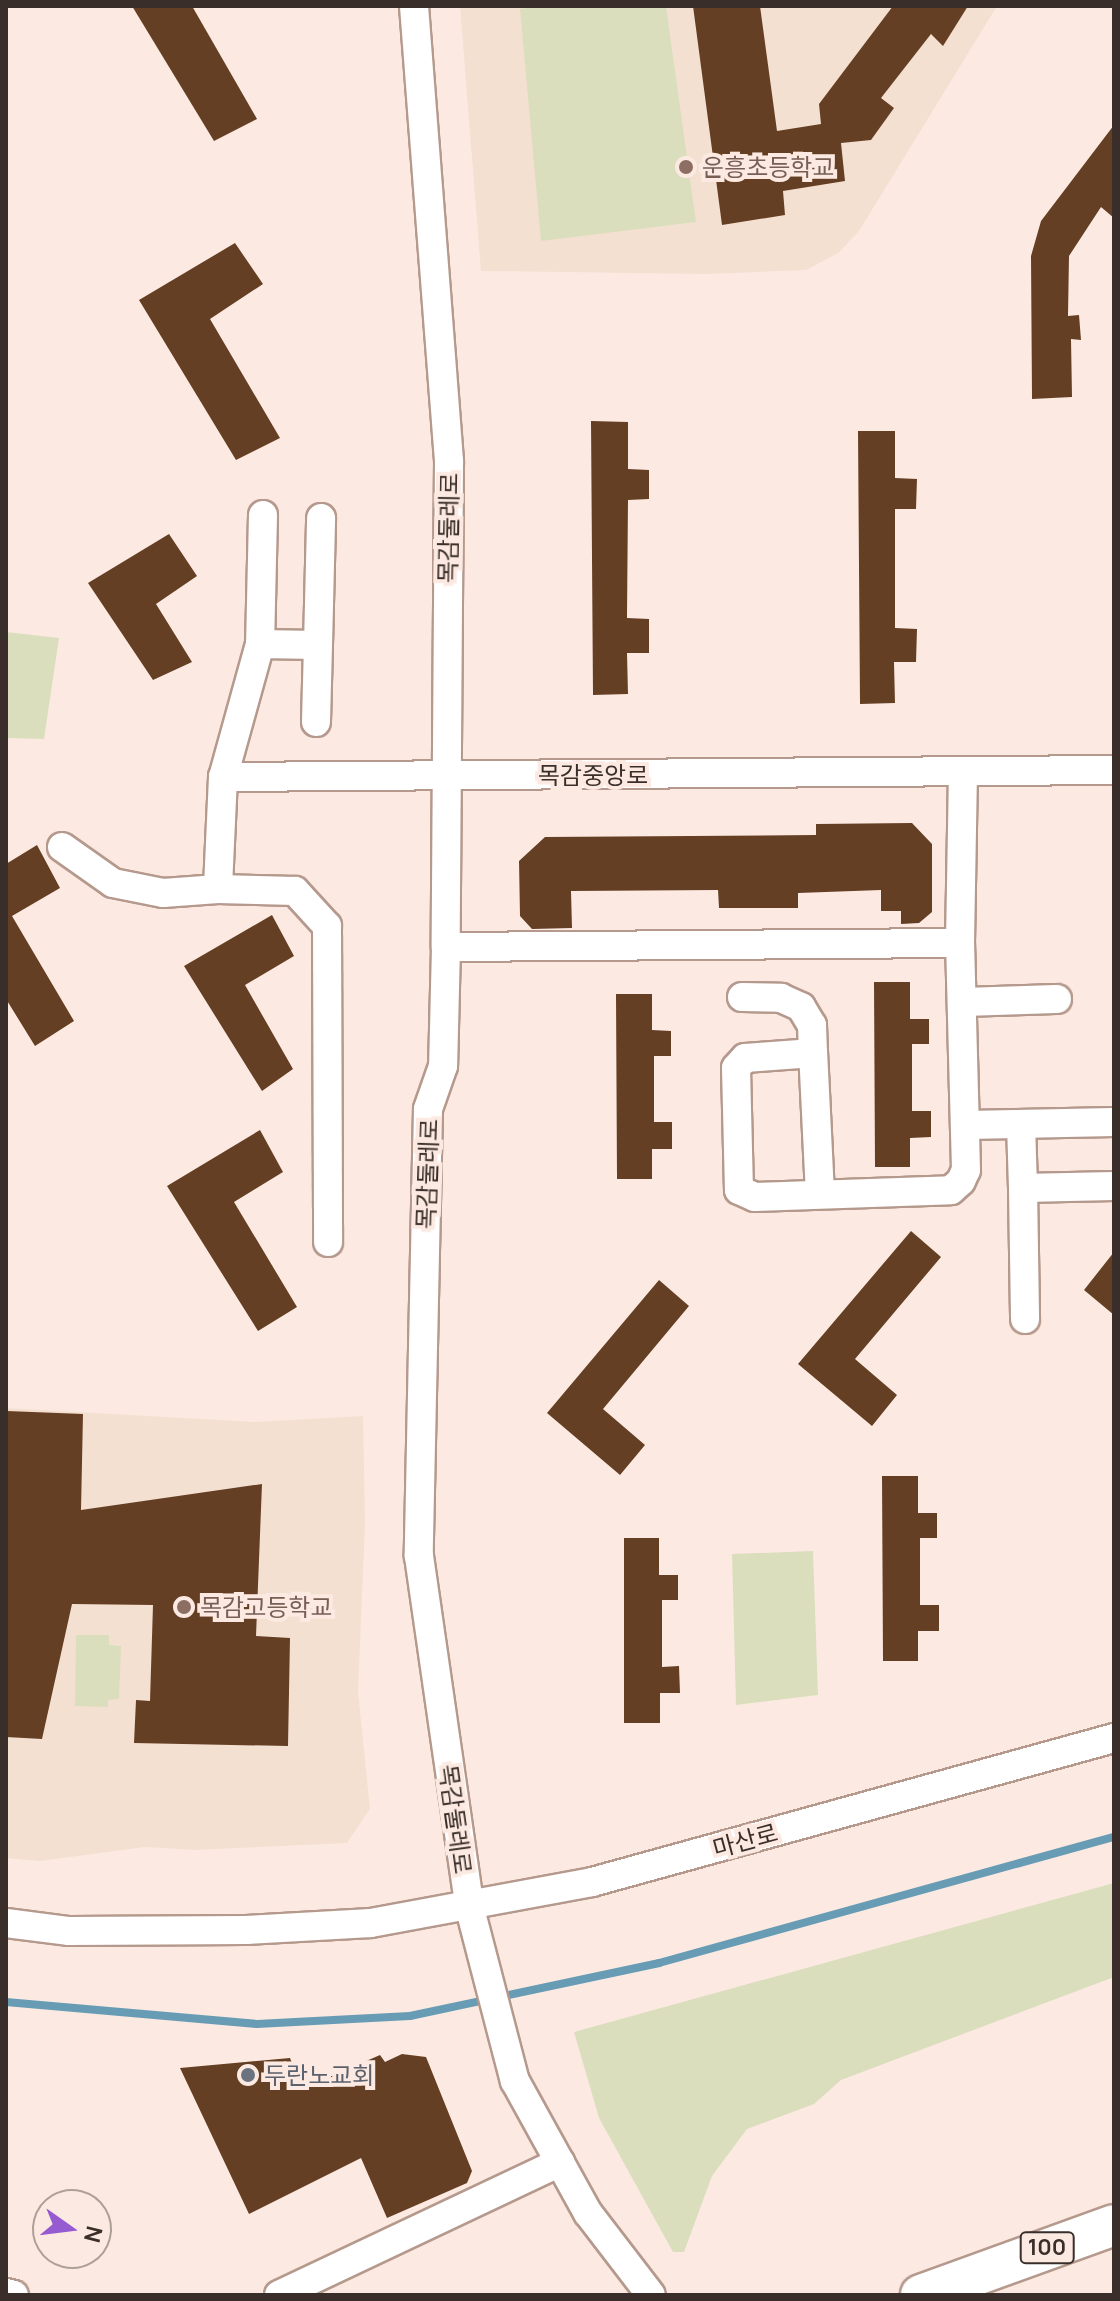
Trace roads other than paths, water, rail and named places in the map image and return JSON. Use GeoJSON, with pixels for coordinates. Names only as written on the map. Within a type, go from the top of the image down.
{"type":"FeatureCollection","features":[{"type":"Feature","properties":{"kind":"highway","name":"100"},"geometry":{"type":"LineString","coordinates":[[921,2295],[1114,2225]]}},
{"type":"Feature","properties":{"kind":"street","name":"목감둘레로"},"geometry":{"type":"LineString","coordinates":[[414,6],[449,461],[443,1066],[428,1109],[419,1556],[469,1905],[515,2081],[588,2213],[651,2295]]}},
{"type":"Feature","properties":{"kind":"street"},"geometry":{"type":"LineString","coordinates":[[218,889],[223,777],[260,644],[263,515]]}},
{"type":"Feature","properties":{"kind":"street"},"geometry":{"type":"LineString","coordinates":[[316,722],[321,518]]}},
{"type":"Feature","properties":{"kind":"street"},"geometry":{"type":"LineString","coordinates":[[260,644],[318,645]]}},
{"type":"Feature","properties":{"kind":"street","name":"목감중앙로"},"geometry":{"type":"LineString","coordinates":[[223,777],[1114,770]]}},
{"type":"Feature","properties":{"kind":"street"},"geometry":{"type":"LineString","coordinates":[[813,1053],[745,1058],[736,1068],[739,1190],[755,1197],[951,1190],[961,1181],[966,1170],[967,1125],[960,943],[963,772]]}},
{"type":"Feature","properties":{"kind":"street"},"geometry":{"type":"LineString","coordinates":[[62,847],[113,883],[163,893],[218,889],[295,891],[327,926],[328,1242]]}},
{"type":"Feature","properties":{"kind":"street"},"geometry":{"type":"LineString","coordinates":[[446,947],[960,943]]}},
{"type":"Feature","properties":{"kind":"street"},"geometry":{"type":"LineString","coordinates":[[742,997],[781,998],[801,1007],[812,1025],[820,1194]]}},
{"type":"Feature","properties":{"kind":"street"},"geometry":{"type":"LineString","coordinates":[[963,1002],[1057,999]]}},
{"type":"Feature","properties":{"kind":"street"},"geometry":{"type":"LineString","coordinates":[[967,1125],[1114,1122]]}},
{"type":"Feature","properties":{"kind":"street"},"geometry":{"type":"LineString","coordinates":[[1021,1124],[1025,1319]]}},
{"type":"Feature","properties":{"kind":"street"},"geometry":{"type":"LineString","coordinates":[[1023,1188],[1114,1186]]}},
{"type":"Feature","properties":{"kind":"street","name":"마산로"},"geometry":{"type":"LineString","coordinates":[[6,1923],[84,1931],[246,1930],[371,1923],[592,1882],[1114,1738]]}},
{"type":"Feature","properties":{"kind":"street"},"geometry":{"type":"LineString","coordinates":[[279,2295],[560,2162]]}},
{"type":"Feature","properties":{"kind":"street"},"geometry":{"type":"LineString","coordinates":[[6,2293],[14,2295]]}},
{"type":"Feature","properties":{"kind":"waterway"},"geometry":{"type":"LineString","coordinates":[[6,2002],[257,2024],[410,2016],[659,1963],[1114,1837]]}},
{"type":"Feature","properties":{"kind":"place","name":"운흥초등학교"},"geometry":{"type":"Point","coordinates":[686,167]}},
{"type":"Feature","properties":{"kind":"place","name":"목감고등학교"},"geometry":{"type":"Point","coordinates":[184,1607]}},
{"type":"Feature","properties":{"kind":"place","name":"두란노교회"},"geometry":{"type":"Point","coordinates":[248,2075]}}]}
